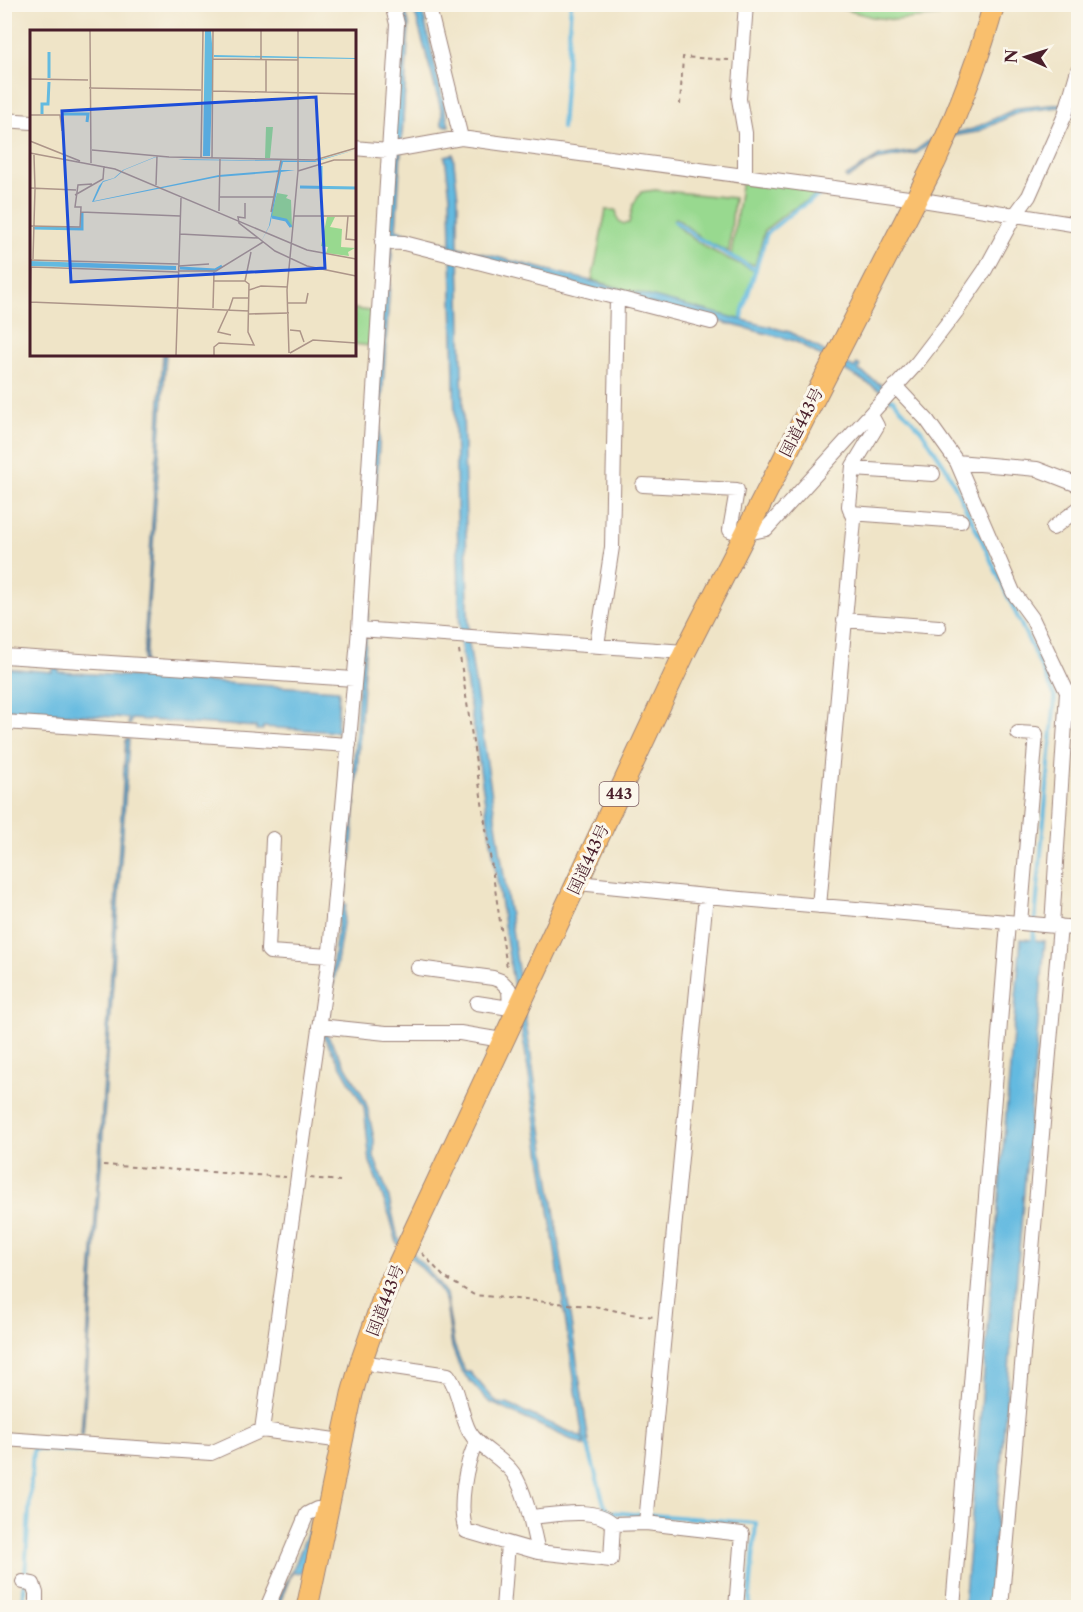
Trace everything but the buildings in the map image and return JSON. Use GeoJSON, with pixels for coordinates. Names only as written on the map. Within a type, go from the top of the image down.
{"type":"FeatureCollection","features":[{"type":"Feature","properties":{"kind":"highway","name":"国道443号"},"geometry":{"type":"LineString","coordinates":[[307,1608],[361,1362],[385,1293],[502,1040],[514,1009],[578,883],[685,652],[959,110],[994,4]]}},
{"type":"Feature","properties":{"kind":"street"},"geometry":{"type":"LineString","coordinates":[[262,1430],[329,956],[350,745],[397,24],[392,4]]}},
{"type":"Feature","properties":{"kind":"street"},"geometry":{"type":"LineString","coordinates":[[428,4],[461,138]]}},
{"type":"Feature","properties":{"kind":"street"},"geometry":{"type":"LineString","coordinates":[[745,176],[745,133],[739,99],[746,4]]}},
{"type":"Feature","properties":{"kind":"street"},"geometry":{"type":"LineString","coordinates":[[643,485],[737,490],[730,530],[743,534],[766,529],[917,363],[985,270],[1014,215],[1029,196],[1046,160],[1065,116],[1078,70]]}},
{"type":"Feature","properties":{"kind":"street"},"geometry":{"type":"LineString","coordinates":[[4,120],[30,122]]}},
{"type":"Feature","properties":{"kind":"street"},"geometry":{"type":"LineString","coordinates":[[356,148],[388,151],[461,138],[916,199],[1078,225]]}},
{"type":"Feature","properties":{"kind":"street"},"geometry":{"type":"LineString","coordinates":[[382,242],[404,243],[711,322]]}},
{"type":"Feature","properties":{"kind":"street"},"geometry":{"type":"LineString","coordinates":[[597,645],[612,547],[617,298]]}},
{"type":"Feature","properties":{"kind":"street"},"geometry":{"type":"LineString","coordinates":[[895,386],[927,420],[957,462],[1014,592],[1032,618],[1073,701],[1001,1608]]}},
{"type":"Feature","properties":{"kind":"street"},"geometry":{"type":"LineString","coordinates":[[819,906],[854,520],[849,506],[853,469],[877,426],[870,415]]}},
{"type":"Feature","properties":{"kind":"street"},"geometry":{"type":"LineString","coordinates":[[957,462],[1037,469],[1078,485]]}},
{"type":"Feature","properties":{"kind":"street"},"geometry":{"type":"LineString","coordinates":[[853,469],[933,474]]}},
{"type":"Feature","properties":{"kind":"street"},"geometry":{"type":"LineString","coordinates":[[1053,528],[1078,508]]}},
{"type":"Feature","properties":{"kind":"street"},"geometry":{"type":"LineString","coordinates":[[851,513],[960,521]]}},
{"type":"Feature","properties":{"kind":"street"},"geometry":{"type":"LineString","coordinates":[[844,620],[939,627]]}},
{"type":"Feature","properties":{"kind":"street"},"geometry":{"type":"LineString","coordinates":[[358,628],[685,652]]}},
{"type":"Feature","properties":{"kind":"street"},"geometry":{"type":"LineString","coordinates":[[4,656],[354,679]]}},
{"type":"Feature","properties":{"kind":"street"},"geometry":{"type":"LineString","coordinates":[[4,722],[350,745]]}},
{"type":"Feature","properties":{"kind":"street"},"geometry":{"type":"LineString","coordinates":[[953,1608],[1014,923],[1036,734],[1018,733]]}},
{"type":"Feature","properties":{"kind":"street"},"geometry":{"type":"LineString","coordinates":[[273,839],[268,950],[329,956]]}},
{"type":"Feature","properties":{"kind":"street"},"geometry":{"type":"LineString","coordinates":[[578,883],[1078,928]]}},
{"type":"Feature","properties":{"kind":"street"},"geometry":{"type":"LineString","coordinates":[[646,1523],[706,896]]}},
{"type":"Feature","properties":{"kind":"street"},"geometry":{"type":"LineString","coordinates":[[418,968],[501,981],[509,988],[514,1009],[477,1003]]}},
{"type":"Feature","properties":{"kind":"street"},"geometry":{"type":"LineString","coordinates":[[319,1026],[386,1033],[460,1033],[502,1040]]}},
{"type":"Feature","properties":{"kind":"street"},"geometry":{"type":"LineString","coordinates":[[361,1362],[448,1375],[469,1432],[477,1442],[501,1460],[513,1473],[531,1517],[538,1552]]}},
{"type":"Feature","properties":{"kind":"street"},"geometry":{"type":"LineString","coordinates":[[4,1439],[211,1453],[262,1430],[342,1442]]}},
{"type":"Feature","properties":{"kind":"street"},"geometry":{"type":"LineString","coordinates":[[477,1442],[470,1454],[465,1473],[463,1523],[466,1531],[538,1552],[611,1560],[614,1524]]}},
{"type":"Feature","properties":{"kind":"street"},"geometry":{"type":"LineString","coordinates":[[267,1608],[307,1514],[317,1509],[328,1510]]}},
{"type":"Feature","properties":{"kind":"street"},"geometry":{"type":"LineString","coordinates":[[531,1517],[592,1513],[608,1518],[614,1524],[646,1523],[742,1534],[736,1608]]}},
{"type":"Feature","properties":{"kind":"street"},"geometry":{"type":"LineString","coordinates":[[503,1608],[508,1544]]}},
{"type":"Feature","properties":{"kind":"street"},"geometry":{"type":"LineString","coordinates":[[23,1582],[33,1584],[36,1593],[36,1608]]}},
{"type":"Feature","properties":{"kind":"path"},"geometry":{"type":"LineString","coordinates":[[680,105],[683,57],[742,61]]}},
{"type":"Feature","properties":{"kind":"path"},"geometry":{"type":"LineString","coordinates":[[456,635],[509,988]]}},
{"type":"Feature","properties":{"kind":"path"},"geometry":{"type":"LineString","coordinates":[[103,1165],[340,1181]]}},
{"type":"Feature","properties":{"kind":"path"},"geometry":{"type":"LineString","coordinates":[[410,1240],[444,1276],[474,1295],[599,1307],[666,1318]]}},
{"type":"Feature","properties":{"kind":"green space"},"geometry":{"type":"Polygon","coordinates":[[[828,5],[943,5],[939,16],[895,20],[872,17],[828,5]]]}},
{"type":"Feature","properties":{"kind":"green space"},"geometry":{"type":"Polygon","coordinates":[[[742,179],[819,189],[818,194],[789,211],[765,230],[755,265],[731,255],[742,179]]]}},
{"type":"Feature","properties":{"kind":"green space"},"geometry":{"type":"Polygon","coordinates":[[[655,190],[734,198],[729,252],[705,241],[676,218],[673,220],[689,236],[700,243],[755,271],[740,322],[592,280],[606,210],[616,210],[618,220],[624,224],[629,223],[633,205],[641,192],[655,190]]]}},
{"type":"Feature","properties":{"kind":"green space"},"geometry":{"type":"Polygon","coordinates":[[[356,309],[371,311],[369,346],[356,344],[356,309]]]}},
{"type":"Feature","properties":{"kind":"water"},"geometry":{"type":"Polygon","coordinates":[[[395,5],[404,5],[409,25],[396,230],[451,245],[450,196],[445,156],[453,154],[458,198],[458,247],[790,332],[854,368],[857,364],[860,366],[858,370],[886,388],[890,401],[881,391],[795,341],[459,254],[469,643],[590,1449],[584,1440],[585,1446],[489,1402],[461,1371],[452,1347],[443,1295],[432,1279],[397,1243],[370,1162],[364,1107],[323,1035],[341,903],[346,904],[326,1033],[367,1106],[374,1139],[374,1157],[388,1194],[398,1238],[430,1272],[446,1294],[454,1345],[465,1372],[470,1372],[497,1403],[507,1404],[583,1438],[525,1049],[460,641],[451,251],[393,237],[352,849],[346,895],[343,895],[349,838],[386,259],[395,5]]]}},
{"type":"Feature","properties":{"kind":"water"},"geometry":{"type":"Polygon","coordinates":[[[413,5],[421,5],[449,126],[442,125],[442,113],[413,5]]]}},
{"type":"Feature","properties":{"kind":"water"},"geometry":{"type":"Polygon","coordinates":[[[1062,104],[1078,107],[1078,111],[1060,107],[1019,112],[977,132],[936,139],[917,153],[876,160],[847,179],[845,177],[879,156],[915,151],[934,137],[973,129],[1017,108],[1062,104]]]}},
{"type":"Feature","properties":{"kind":"water"},"geometry":{"type":"Polygon","coordinates":[[[163,356],[166,356],[145,662],[143,662],[163,356]]]}},
{"type":"Feature","properties":{"kind":"water"},"geometry":{"type":"Polygon","coordinates":[[[4,668],[52,672],[53,668],[59,668],[59,672],[142,677],[145,672],[145,678],[339,690],[337,732],[263,727],[263,730],[256,730],[256,727],[131,719],[128,725],[128,718],[5,710],[4,668]]]}},
{"type":"Feature","properties":{"kind":"water"},"geometry":{"type":"Polygon","coordinates":[[[126,739],[129,739],[83,1436],[81,1436],[126,739]]]}},
{"type":"Feature","properties":{"kind":"water"},"geometry":{"type":"Polygon","coordinates":[[[1021,939],[1045,941],[989,1607],[964,1607],[1021,939]]]}},
{"type":"Feature","properties":{"kind":"water"},"geometry":{"type":"Polygon","coordinates":[[[313,1519],[315,1519],[302,1572],[292,1573],[278,1607],[274,1608],[296,1562],[313,1519]]]}},
{"type":"Feature","properties":{"kind":"waterway"},"geometry":{"type":"LineString","coordinates":[[562,128],[571,4]]}},
{"type":"Feature","properties":{"kind":"waterway"},"geometry":{"type":"LineString","coordinates":[[742,318],[767,233],[794,211],[826,191]]}},
{"type":"Feature","properties":{"kind":"waterway"},"geometry":{"type":"LineString","coordinates":[[675,221],[696,237],[756,270]]}},
{"type":"Feature","properties":{"kind":"waterway"},"geometry":{"type":"LineString","coordinates":[[892,399],[921,430],[945,466],[1055,697],[1035,921]]}},
{"type":"Feature","properties":{"kind":"waterway"},"geometry":{"type":"LineString","coordinates":[[1033,945],[1034,928]]}},
{"type":"Feature","properties":{"kind":"waterway"},"geometry":{"type":"LineString","coordinates":[[587,1443],[604,1504],[609,1512],[643,1515]]}},
{"type":"Feature","properties":{"kind":"waterway"},"geometry":{"type":"LineString","coordinates":[[23,1608],[33,1449],[82,1452]]}},
{"type":"Feature","properties":{"kind":"waterway"},"geometry":{"type":"LineString","coordinates":[[651,1515],[756,1523],[749,1608]]}}]}
